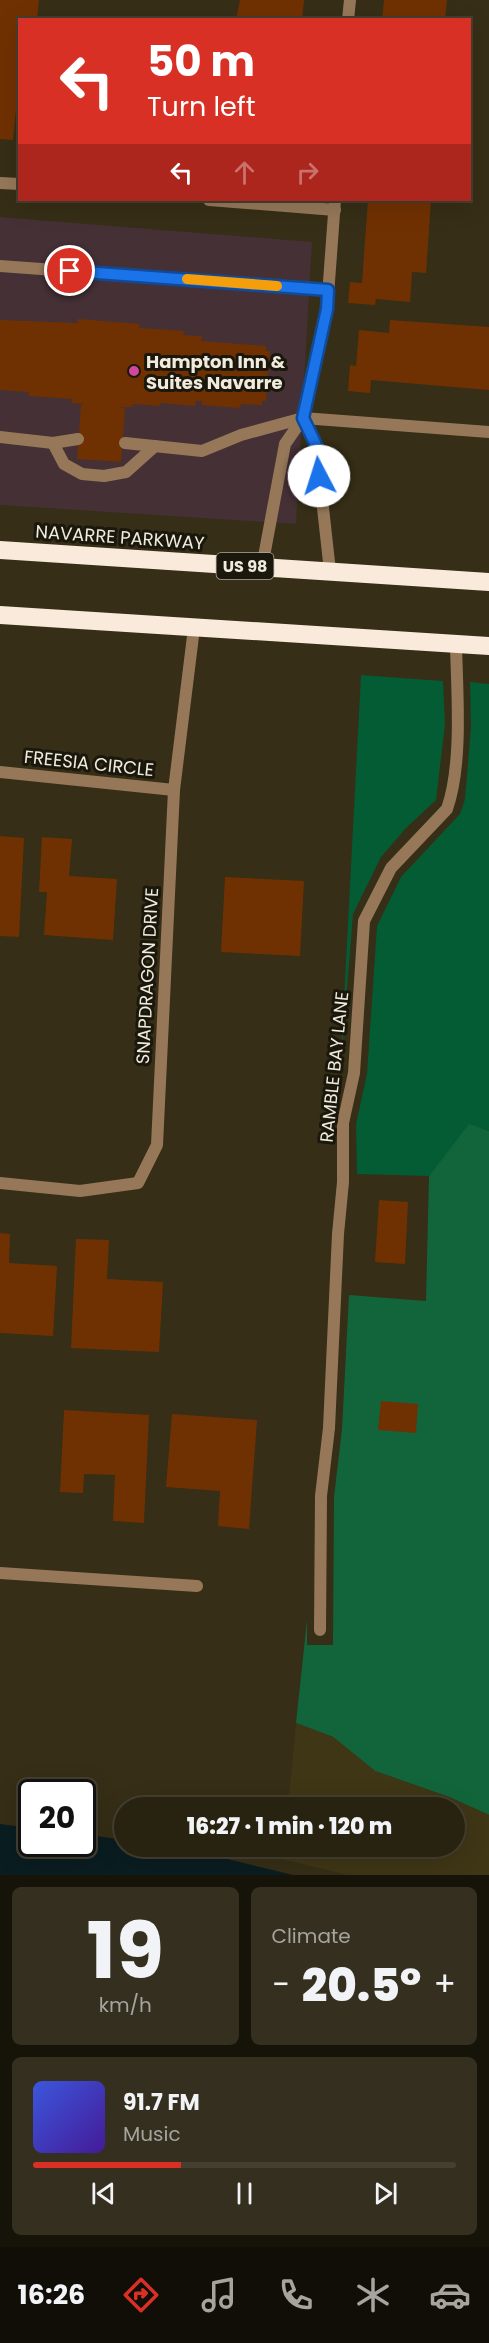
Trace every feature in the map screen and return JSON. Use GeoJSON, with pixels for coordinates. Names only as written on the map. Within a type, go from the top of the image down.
{"type":"FeatureCollection","features":[{"type":"Feature","properties":{"kind":"highway","name":"NAVARRE PARKWAY"},"geometry":{"type":"LineString","coordinates":[[0,550],[489,582]]}},
{"type":"Feature","properties":{"kind":"highway"},"geometry":{"type":"LineString","coordinates":[[0,615],[489,646]]}},
{"type":"Feature","properties":{"kind":"street"},"geometry":{"type":"LineString","coordinates":[[348,18],[350,0]]}},
{"type":"Feature","properties":{"kind":"street"},"geometry":{"type":"LineString","coordinates":[[0,183],[18,184]]}},
{"type":"Feature","properties":{"kind":"street"},"geometry":{"type":"LineString","coordinates":[[234,201],[335,205],[327,309],[303,418],[285,444],[262,567]]}},
{"type":"Feature","properties":{"kind":"street"},"geometry":{"type":"LineString","coordinates":[[0,266],[328,290]]}},
{"type":"Feature","properties":{"kind":"street"},"geometry":{"type":"LineString","coordinates":[[303,418],[316,445],[330,572]]}},
{"type":"Feature","properties":{"kind":"street"},"geometry":{"type":"LineString","coordinates":[[125,443],[202,452],[241,435],[303,418],[489,432]]}},
{"type":"Feature","properties":{"kind":"street"},"geometry":{"type":"LineString","coordinates":[[0,437],[52,443],[78,439]]}},
{"type":"Feature","properties":{"kind":"street"},"geometry":{"type":"LineString","coordinates":[[52,443],[64,464],[82,474],[105,476],[126,472],[155,446]]}},
{"type":"Feature","properties":{"kind":"street","name":"SNAPDRAGON DRIVE"},"geometry":{"type":"LineString","coordinates":[[0,1183],[80,1191],[138,1184],[157,1145],[174,790],[194,628]]}},
{"type":"Feature","properties":{"kind":"street","name":"RAMBLE BAY LANE"},"geometry":{"type":"LineString","coordinates":[[320,1630],[321,1496],[329,1428],[338,1234],[343,1182],[343,1123],[354,1073],[364,921],[391,868],[447,809],[452,797],[458,726],[456,644]]}},
{"type":"Feature","properties":{"kind":"street","name":"FREESIA CIRCLE"},"geometry":{"type":"LineString","coordinates":[[0,772],[174,790]]}},
{"type":"Feature","properties":{"kind":"street"},"geometry":{"type":"LineString","coordinates":[[0,1573],[197,1587]]}},
{"type":"Feature","properties":{"kind":"shaded area"},"geometry":{"type":"Polygon","coordinates":[[[0,217],[312,242],[296,524],[0,505],[0,217]]]}},
{"type":"Feature","properties":{"kind":"green space"},"geometry":{"type":"Polygon","coordinates":[[[361,675],[443,681],[445,725],[436,800],[406,828],[381,857],[353,914],[340,1076],[361,675]]]}},
{"type":"Feature","properties":{"kind":"green space"},"geometry":{"type":"Polygon","coordinates":[[[470,682],[489,684],[489,1131],[469,1125],[429,1176],[357,1174],[356,1124],[367,1074],[377,926],[401,877],[460,814],[465,799],[471,727],[470,682]]]}},
{"type":"Feature","properties":{"kind":"green space"},"geometry":{"type":"Polygon","coordinates":[[[469,1124],[489,1131],[489,1815],[465,1804],[465,1797],[449,1797],[375,1771],[333,1737],[296,1723],[307,1620],[307,1645],[333,1645],[334,1497],[342,1429],[349,1295],[426,1301],[429,1176],[469,1124]]]}},
{"type":"Feature","properties":{"kind":"sand"},"geometry":{"type":"Polygon","coordinates":[[[296,1723],[333,1737],[375,1771],[449,1797],[289,1797],[296,1723]]]}},
{"type":"Feature","properties":{"kind":"sand"},"geometry":{"type":"Polygon","coordinates":[[[465,1804],[489,1815],[489,1875],[347,1875],[282,1859],[282,1857],[465,1857],[465,1804]]]}},
{"type":"Feature","properties":{"kind":"water"},"geometry":{"type":"Polygon","coordinates":[[[0,1824],[18,1826],[18,1857],[96,1857],[96,1836],[114,1839],[114,1857],[220,1857],[293,1875],[0,1875],[0,1824]]]}},
{"type":"Feature","properties":{"kind":"building"},"geometry":{"type":"Polygon","coordinates":[[[0,0],[39,0],[37,18],[18,18],[18,110],[16,110],[13,140],[0,139],[0,0]]]}},
{"type":"Feature","properties":{"kind":"building"},"geometry":{"type":"Polygon","coordinates":[[[240,0],[304,0],[302,18],[236,18],[240,0]]]}},
{"type":"Feature","properties":{"kind":"building"},"geometry":{"type":"Polygon","coordinates":[[[384,0],[447,0],[445,18],[382,18],[384,0]]]}},
{"type":"Feature","properties":{"kind":"building"},"geometry":{"type":"Polygon","coordinates":[[[368,201],[431,201],[426,273],[412,272],[410,302],[376,299],[375,305],[348,303],[350,282],[362,283],[368,201]]]}},
{"type":"Feature","properties":{"kind":"building","name":"Hampton Inn & Suites Navarre"},"geometry":{"type":"Polygon","coordinates":[[[78,319],[140,324],[139,328],[184,331],[183,335],[202,336],[201,341],[266,346],[266,351],[270,351],[266,401],[262,401],[262,405],[241,404],[240,408],[202,405],[202,401],[196,401],[195,406],[160,403],[160,406],[133,404],[132,407],[119,407],[125,408],[121,462],[77,459],[81,405],[85,404],[71,403],[72,399],[28,396],[29,392],[0,390],[0,320],[78,323],[78,319]]]}},
{"type":"Feature","properties":{"kind":"building"},"geometry":{"type":"Polygon","coordinates":[[[390,320],[489,327],[489,390],[371,380],[370,393],[348,391],[350,365],[356,366],[359,330],[389,333],[390,320]]]}},
{"type":"Feature","properties":{"kind":"building"},"geometry":{"type":"Polygon","coordinates":[[[0,836],[24,838],[19,937],[0,936],[0,836]]]}},
{"type":"Feature","properties":{"kind":"building"},"geometry":{"type":"Polygon","coordinates":[[[42,837],[72,839],[69,876],[117,879],[113,940],[44,935],[47,892],[39,892],[42,837]]]}},
{"type":"Feature","properties":{"kind":"building"},"geometry":{"type":"Polygon","coordinates":[[[225,877],[304,881],[300,956],[221,952],[225,877]]]}},
{"type":"Feature","properties":{"kind":"building"},"geometry":{"type":"Polygon","coordinates":[[[379,1200],[408,1202],[405,1264],[375,1262],[379,1200]]]}},
{"type":"Feature","properties":{"kind":"building"},"geometry":{"type":"Polygon","coordinates":[[[0,1233],[10,1234],[9,1263],[57,1266],[53,1336],[0,1333],[0,1233]]]}},
{"type":"Feature","properties":{"kind":"building"},"geometry":{"type":"Polygon","coordinates":[[[76,1239],[109,1240],[107,1279],[163,1282],[159,1352],[71,1348],[76,1239]]]}},
{"type":"Feature","properties":{"kind":"building"},"geometry":{"type":"Polygon","coordinates":[[[381,1401],[418,1404],[416,1433],[378,1430],[381,1401]]]}},
{"type":"Feature","properties":{"kind":"building"},"geometry":{"type":"Polygon","coordinates":[[[64,1410],[149,1415],[144,1523],[113,1521],[115,1475],[84,1474],[83,1493],[60,1492],[64,1410]]]}},
{"type":"Feature","properties":{"kind":"building"},"geometry":{"type":"Polygon","coordinates":[[[172,1414],[257,1420],[249,1529],[218,1526],[220,1491],[166,1487],[172,1414]]]}},
{"type":"Feature","properties":{"kind":"slow traffic"},"geometry":{"type":"LineString","coordinates":[[187,279],[277,286]]}},
{"type":"Feature","properties":{"kind":"place","name":"Hampton Inn & Suites Navarre"},"geometry":{"type":"Point","coordinates":[134,371]}},
{"type":"Feature","properties":{"kind":"route"},"geometry":{"type":"LineString","coordinates":[[70,271],[328,290],[327,309],[303,418],[316,445],[319,476]]}}]}
